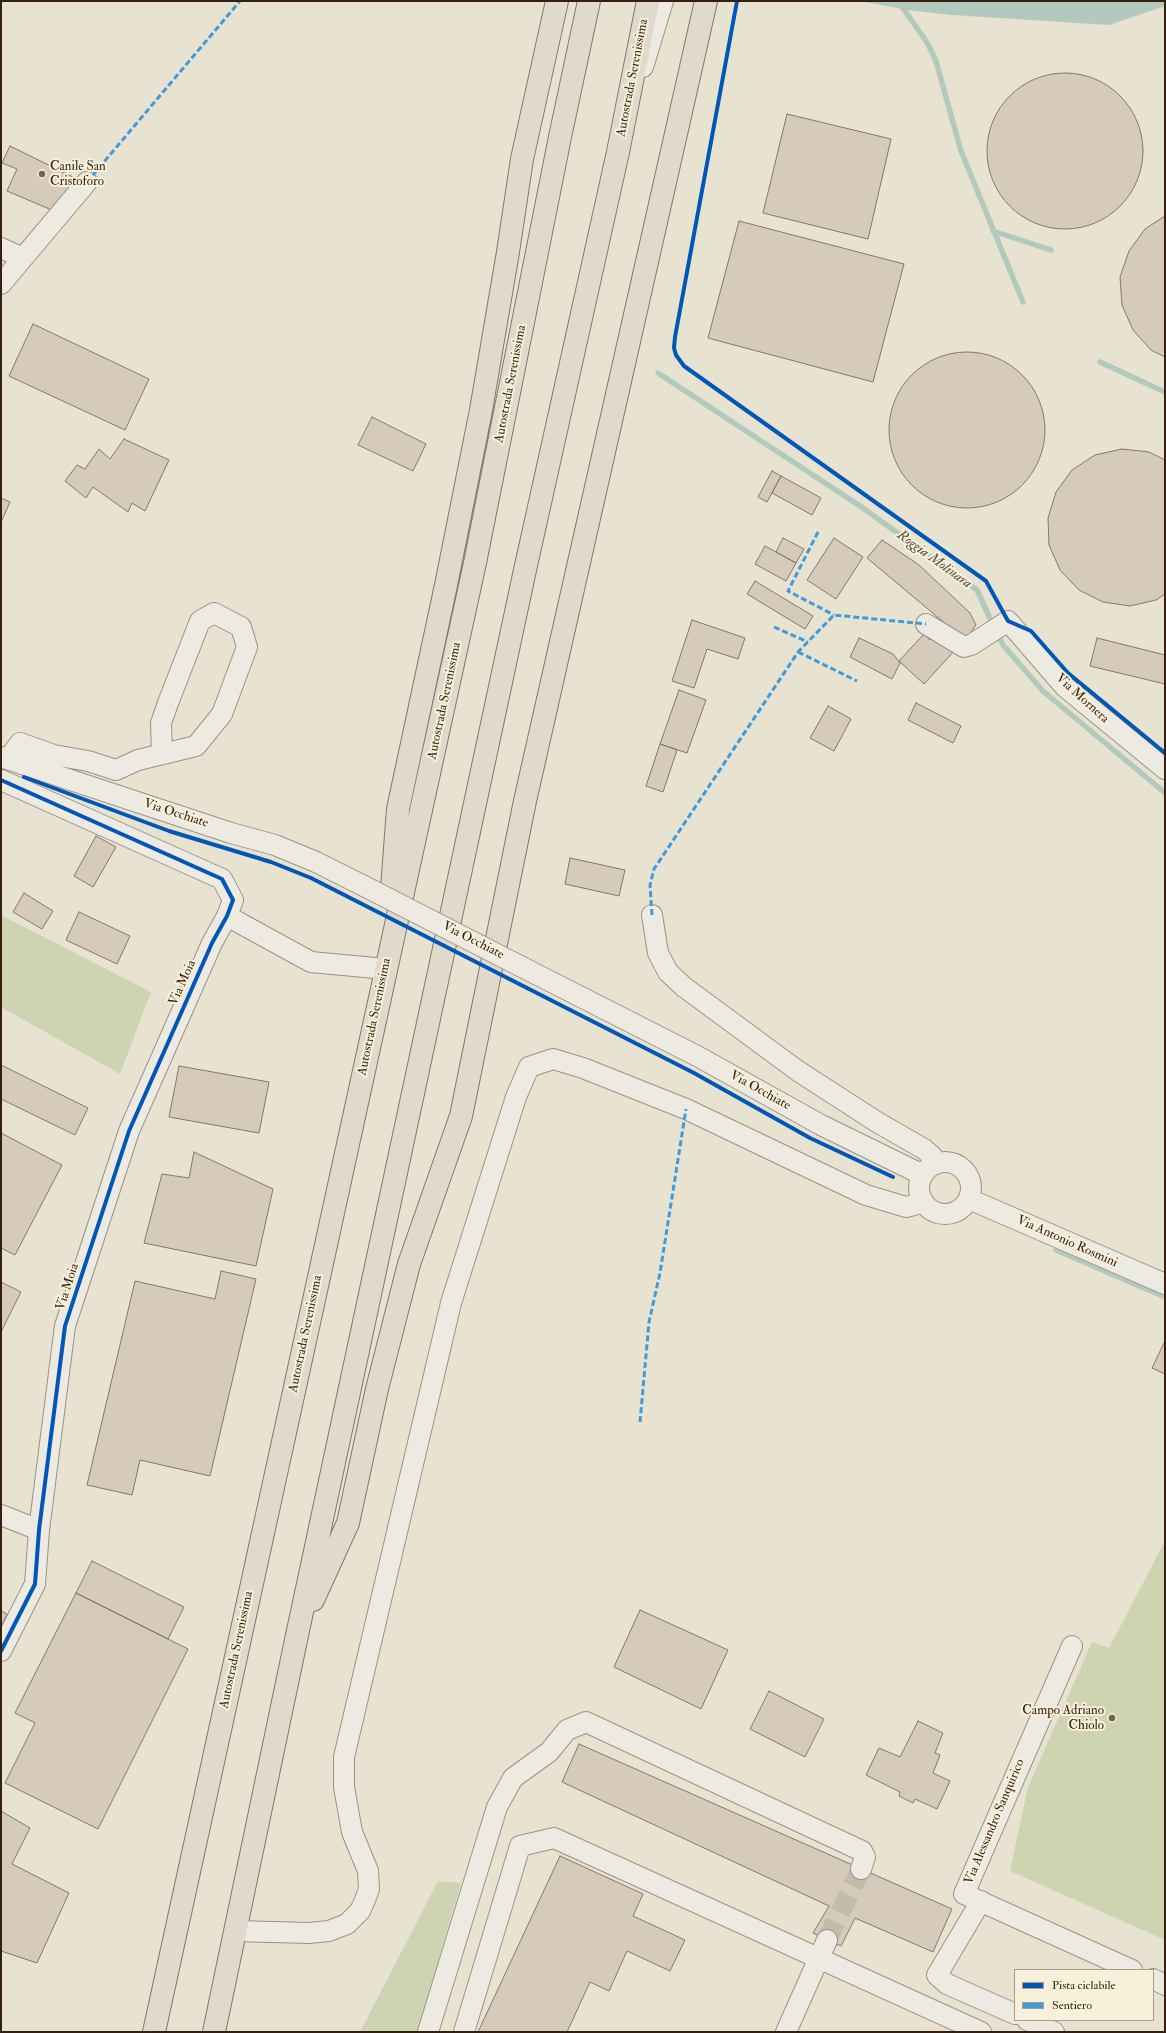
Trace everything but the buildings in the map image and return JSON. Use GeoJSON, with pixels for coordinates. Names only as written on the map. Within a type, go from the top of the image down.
{"type":"FeatureCollection","features":[{"type":"Feature","properties":{"kind":"highway"},"geometry":{"type":"LineString","coordinates":[[386,969],[398,809],[446,585],[481,410],[522,159],[557,1]]}},
{"type":"Feature","properties":{"kind":"highway","name":"Autostrada Serenissima"},"geometry":{"type":"LineString","coordinates":[[154,2032],[475,563],[560,137],[589,1]]}},
{"type":"Feature","properties":{"kind":"highway","name":"Autostrada Serenissima"},"geometry":{"type":"LineString","coordinates":[[214,2032],[521,585],[618,152],[648,1]]}},
{"type":"Feature","properties":{"kind":"highway"},"geometry":{"type":"LineString","coordinates":[[296,1640],[348,1523],[377,1390],[409,1264],[461,1116],[525,801],[704,7]]}},
{"type":"Feature","properties":{"kind":"street"},"geometry":{"type":"LineString","coordinates":[[618,152],[663,1]]}},
{"type":"Feature","properties":{"kind":"street"},"geometry":{"type":"LineString","coordinates":[[1,284],[87,182]]}},
{"type":"Feature","properties":{"kind":"street"},"geometry":{"type":"LineString","coordinates":[[1,248],[23,258]]}},
{"type":"Feature","properties":{"kind":"street"},"geometry":{"type":"LineString","coordinates":[[4,758],[20,742],[54,755],[88,761],[116,770],[138,760],[196,746],[222,714],[236,680],[247,647],[241,627],[214,614],[200,622],[161,723],[162,754]]}},
{"type":"Feature","properties":{"kind":"street","name":"Via Mornera"},"geometry":{"type":"LineString","coordinates":[[926,624],[964,647],[977,641],[1003,624],[1065,687],[1165,769]]}},
{"type":"Feature","properties":{"kind":"street","name":"Via Occhiate"},"geometry":{"type":"LineString","coordinates":[[4,758],[231,833],[275,845],[316,862],[699,1057],[821,1125],[930,1170]]}},
{"type":"Feature","properties":{"kind":"street","name":"Via Moia"},"geometry":{"type":"LineString","coordinates":[[1,780],[222,879],[233,900],[227,916],[212,943],[128,1132],[66,1326],[39,1530],[35,1584],[1,1651]]}},
{"type":"Feature","properties":{"kind":"street"},"geometry":{"type":"LineString","coordinates":[[652,915],[658,953],[668,972],[684,987],[798,1071],[877,1122],[924,1149],[932,1156],[930,1170],[920,1188],[923,1201],[934,1212],[950,1214],[958,1211],[969,1199],[971,1190],[967,1174],[961,1167],[953,1163],[944,1162],[930,1170]]}},
{"type":"Feature","properties":{"kind":"street"},"geometry":{"type":"LineString","coordinates":[[227,916],[311,962],[386,969]]}},
{"type":"Feature","properties":{"kind":"street"},"geometry":{"type":"LineString","coordinates":[[235,1931],[309,1933],[329,1932],[347,1924],[360,1911],[365,1900],[368,1889],[368,1871],[355,1843],[352,1832],[344,1786],[344,1757],[452,1303],[516,1097],[529,1067],[554,1059],[583,1068],[686,1109],[866,1195],[906,1207],[914,1206],[923,1201]]}},
{"type":"Feature","properties":{"kind":"street","name":"Via Antonio Rosmini"},"geometry":{"type":"LineString","coordinates":[[969,1199],[1165,1284]]}},
{"type":"Feature","properties":{"kind":"street"},"geometry":{"type":"LineString","coordinates":[[1,1515],[39,1530]]}},
{"type":"Feature","properties":{"kind":"street","name":"Via Alessandro Sanquirico"},"geometry":{"type":"LineString","coordinates":[[1072,1646],[964,1894],[1130,1969]]}},
{"type":"Feature","properties":{"kind":"street"},"geometry":{"type":"LineString","coordinates":[[428,2032],[497,1807],[513,1778],[549,1752],[567,1730],[586,1722],[862,1851],[866,1857],[861,1869]]}},
{"type":"Feature","properties":{"kind":"street"},"geometry":{"type":"LineString","coordinates":[[464,2032],[520,1846],[554,1838],[981,2032]]}},
{"type":"Feature","properties":{"kind":"street"},"geometry":{"type":"LineString","coordinates":[[981,1901],[937,1975],[947,1984],[1014,2014]]}},
{"type":"Feature","properties":{"kind":"street"},"geometry":{"type":"LineString","coordinates":[[786,2032],[827,1940]]}},
{"type":"Feature","properties":{"kind":"street"},"geometry":{"type":"LineString","coordinates":[[1154,1980],[1165,1985]]}},
{"type":"Feature","properties":{"kind":"street"},"geometry":{"type":"LineString","coordinates":[[1029,2021],[1054,2032]]}},
{"type":"Feature","properties":{"kind":"shaded area"},"geometry":{"type":"Polygon","coordinates":[[[860,1],[1165,1],[1165,6],[1109,25],[952,15],[907,10],[860,1]]]}},
{"type":"Feature","properties":{"kind":"shaded area"},"geometry":{"type":"Polygon","coordinates":[[[1,915],[151,992],[120,1074],[1,1007],[1,915]]]}},
{"type":"Feature","properties":{"kind":"shaded area","name":"Campo Adriano Chiolo"},"geometry":{"type":"Polygon","coordinates":[[[1165,1541],[1165,1940],[1010,1871],[1028,1787],[1092,1642],[1109,1648],[1165,1541]]]}},
{"type":"Feature","properties":{"kind":"shaded area"},"geometry":{"type":"Polygon","coordinates":[[[438,1881],[461,1883],[417,2032],[360,2032],[438,1881]]]}},
{"type":"Feature","properties":{"kind":"waterway"},"geometry":{"type":"LineString","coordinates":[[898,1],[928,44],[936,61],[961,151],[1023,302]]}},
{"type":"Feature","properties":{"kind":"waterway"},"geometry":{"type":"LineString","coordinates":[[993,231],[1051,250]]}},
{"type":"Feature","properties":{"kind":"waterway"},"geometry":{"type":"LineString","coordinates":[[1100,362],[1165,392]]}},
{"type":"Feature","properties":{"kind":"waterway","name":"Roggia Molinara"},"geometry":{"type":"LineString","coordinates":[[658,373],[860,506],[977,590],[993,625]]}},
{"type":"Feature","properties":{"kind":"waterway","name":"Roggia Molinara"},"geometry":{"type":"LineString","coordinates":[[997,633],[1003,645],[1043,691],[1165,793]]}},
{"type":"Feature","properties":{"kind":"waterway"},"geometry":{"type":"LineString","coordinates":[[1056,1250],[1165,1297]]}},
{"type":"Feature","properties":{"kind":"tunnel"},"geometry":{"type":"LineString","coordinates":[[827,1940],[861,1869]]}},
{"type":"Feature","properties":{"kind":"marked path"},"geometry":{"type":"LineString","coordinates":[[87,182],[240,1]]}},
{"type":"Feature","properties":{"kind":"marked path"},"geometry":{"type":"LineString","coordinates":[[818,532],[788,591],[834,615]]}},
{"type":"Feature","properties":{"kind":"marked path"},"geometry":{"type":"LineString","coordinates":[[652,915],[650,885],[654,869],[798,652],[834,615],[926,624]]}},
{"type":"Feature","properties":{"kind":"marked path"},"geometry":{"type":"LineString","coordinates":[[774,627],[808,642]]}},
{"type":"Feature","properties":{"kind":"marked path"},"geometry":{"type":"LineString","coordinates":[[798,652],[857,681]]}},
{"type":"Feature","properties":{"kind":"marked path"},"geometry":{"type":"LineString","coordinates":[[640,1422],[649,1322],[660,1273],[686,1109]]}},
{"type":"Feature","properties":{"kind":"cycle path"},"geometry":{"type":"LineString","coordinates":[[737,1],[675,337],[674,348],[676,355],[684,366],[986,581],[1008,621],[1031,631],[1068,673],[1165,753]]}},
{"type":"Feature","properties":{"kind":"cycle path"},"geometry":{"type":"LineString","coordinates":[[24,777],[169,831],[271,862],[311,878],[694,1073],[810,1138],[893,1177]]}},
{"type":"Feature","properties":{"kind":"cycle path"},"geometry":{"type":"LineString","coordinates":[[1,780],[222,879],[233,900],[227,916],[212,943],[129,1131],[65,1326],[39,1530],[35,1584],[1,1651]]}},
{"type":"Feature","properties":{"kind":"place","name":"Canile San Cristoforo"},"geometry":{"type":"Point","coordinates":[42,174]}},
{"type":"Feature","properties":{"kind":"place","name":"Campo Adriano Chiolo"},"geometry":{"type":"Point","coordinates":[1112,1718]}}]}
